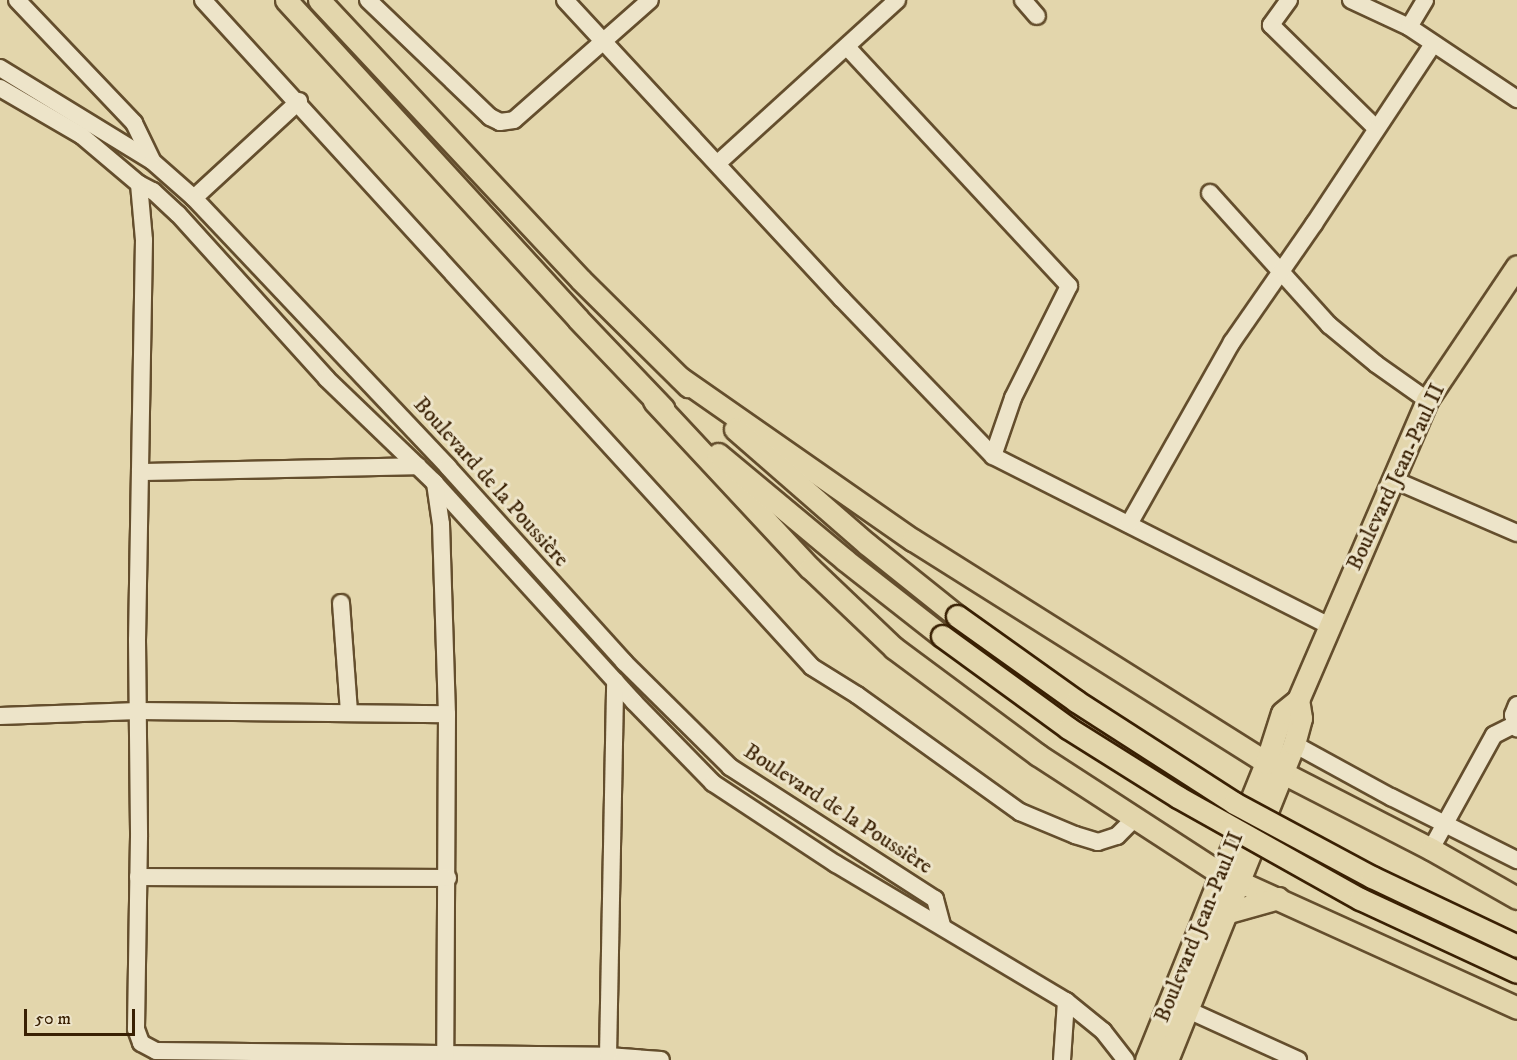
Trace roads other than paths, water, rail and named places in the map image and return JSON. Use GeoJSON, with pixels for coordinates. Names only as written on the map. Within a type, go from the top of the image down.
{"type":"FeatureCollection","features":[{"type":"Feature","properties":{"kind":"main road"},"geometry":{"type":"LineString","coordinates":[[286,0],[810,568],[894,648],[1038,755],[1220,873],[1517,1008]]}},
{"type":"Feature","properties":{"kind":"main road"},"geometry":{"type":"LineString","coordinates":[[320,0],[581,280],[680,377],[786,475],[957,616],[1076,702],[1234,803],[1372,877],[1517,946]]}},
{"type":"Feature","properties":{"kind":"main road","name":"Boulevard Jean-Paul II"},"geometry":{"type":"LineString","coordinates":[[1167,1060],[1240,882],[1274,768],[1274,734],[1282,713],[1298,700],[1427,400],[1517,266]]}},
{"type":"Feature","properties":{"kind":"main road"},"geometry":{"type":"LineString","coordinates":[[680,377],[913,540],[1274,768],[1431,849],[1517,898]]}},
{"type":"Feature","properties":{"kind":"main road"},"geometry":{"type":"LineString","coordinates":[[654,401],[845,560],[942,636],[1068,728],[1178,797],[1360,899],[1517,972]]}},
{"type":"Feature","properties":{"kind":"main road","name":"Boulevard Jean-Paul II"},"geometry":{"type":"LineString","coordinates":[[1146,1060],[1220,873],[1274,768],[1294,744],[1301,718],[1298,700]]}},
{"type":"Feature","properties":{"kind":"main road"},"geometry":{"type":"LineString","coordinates":[[1227,738],[1274,734]]}},
{"type":"Feature","properties":{"kind":"main road"},"geometry":{"type":"LineString","coordinates":[[1229,912],[1278,898]]}},
{"type":"Feature","properties":{"kind":"street"},"geometry":{"type":"LineString","coordinates":[[17,0],[134,123],[152,161]]}},
{"type":"Feature","properties":{"kind":"street"},"geometry":{"type":"LineString","coordinates":[[203,0],[298,101],[812,667],[857,695],[1020,812],[1098,842],[1116,836],[1136,817]]}},
{"type":"Feature","properties":{"kind":"street"},"geometry":{"type":"LineString","coordinates":[[368,0],[490,117],[500,122],[514,120],[650,0]]}},
{"type":"Feature","properties":{"kind":"street"},"geometry":{"type":"LineString","coordinates":[[565,0],[842,299],[993,456],[1328,626]]}},
{"type":"Feature","properties":{"kind":"street"},"geometry":{"type":"LineString","coordinates":[[718,163],[897,0]]}},
{"type":"Feature","properties":{"kind":"street"},"geometry":{"type":"LineString","coordinates":[[1023,0],[1037,16]]}},
{"type":"Feature","properties":{"kind":"street"},"geometry":{"type":"LineString","coordinates":[[1289,0],[1271,25],[1377,129]]}},
{"type":"Feature","properties":{"kind":"street"},"geometry":{"type":"LineString","coordinates":[[1350,0],[1409,27],[1517,99]]}},
{"type":"Feature","properties":{"kind":"street"},"geometry":{"type":"LineString","coordinates":[[1409,27],[1425,0]]}},
{"type":"Feature","properties":{"kind":"street"},"geometry":{"type":"LineString","coordinates":[[1129,524],[1232,342],[1433,44]]}},
{"type":"Feature","properties":{"kind":"street"},"geometry":{"type":"LineString","coordinates":[[847,46],[1069,286],[1013,398],[993,456]]}},
{"type":"Feature","properties":{"kind":"street","name":"Boulevard de la Poussière"},"geometry":{"type":"LineString","coordinates":[[0,68],[152,161],[194,198],[448,466],[624,662],[730,767],[935,899],[942,926]]}},
{"type":"Feature","properties":{"kind":"street","name":"Boulevard de la Poussière"},"geometry":{"type":"LineString","coordinates":[[0,87],[82,136],[139,184],[153,190],[178,214],[327,379],[434,482],[615,681],[713,783],[836,864],[1066,1001],[1103,1031],[1126,1060]]}},
{"type":"Feature","properties":{"kind":"street"},"geometry":{"type":"LineString","coordinates":[[194,198],[298,101]]}},
{"type":"Feature","properties":{"kind":"street"},"geometry":{"type":"LineString","coordinates":[[139,184],[143,200],[144,240],[136,1029],[141,1043],[156,1051],[446,1058],[608,1056],[661,1060]]}},
{"type":"Feature","properties":{"kind":"street"},"geometry":{"type":"LineString","coordinates":[[1210,193],[1343,338],[1427,400]]}},
{"type":"Feature","properties":{"kind":"street"},"geometry":{"type":"LineString","coordinates":[[140,472],[418,466]]}},
{"type":"Feature","properties":{"kind":"street"},"geometry":{"type":"LineString","coordinates":[[446,1058],[447,714],[441,524],[434,482],[448,466]]}},
{"type":"Feature","properties":{"kind":"street"},"geometry":{"type":"LineString","coordinates":[[1392,479],[1517,533]]}},
{"type":"Feature","properties":{"kind":"street"},"geometry":{"type":"LineString","coordinates":[[341,603],[350,713]]}},
{"type":"Feature","properties":{"kind":"street"},"geometry":{"type":"LineString","coordinates":[[608,1056],[615,681]]}},
{"type":"Feature","properties":{"kind":"street"},"geometry":{"type":"LineString","coordinates":[[1431,849],[1494,735],[1516,726],[1513,715],[1517,705]]}},
{"type":"Feature","properties":{"kind":"street"},"geometry":{"type":"LineString","coordinates":[[0,716],[138,711],[447,714]]}},
{"type":"Feature","properties":{"kind":"street"},"geometry":{"type":"LineString","coordinates":[[1294,744],[1517,860]]}},
{"type":"Feature","properties":{"kind":"street"},"geometry":{"type":"LineString","coordinates":[[138,877],[447,878]]}},
{"type":"Feature","properties":{"kind":"street"},"geometry":{"type":"LineString","coordinates":[[1062,1060],[1066,1001]]}},
{"type":"Feature","properties":{"kind":"street"},"geometry":{"type":"LineString","coordinates":[[1188,1010],[1298,1060]]}}]}
